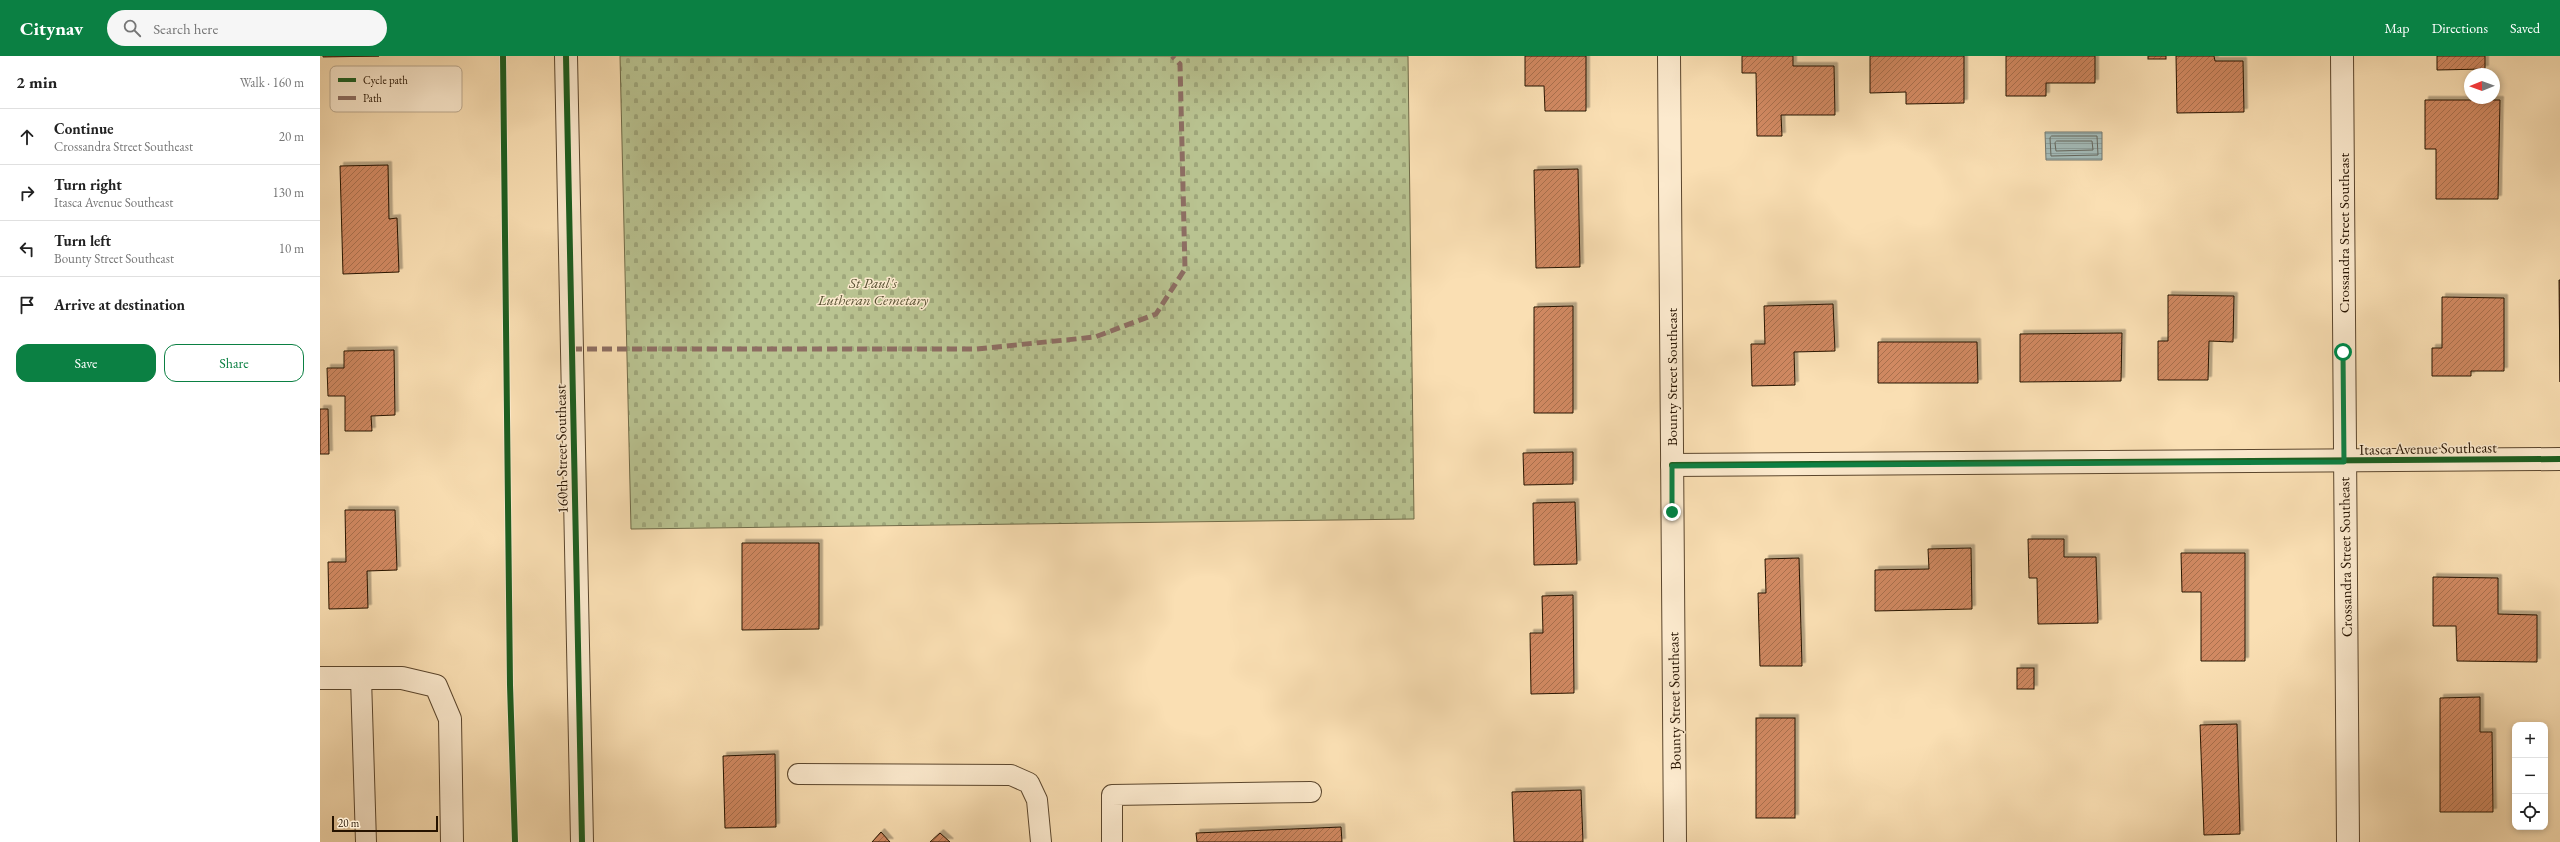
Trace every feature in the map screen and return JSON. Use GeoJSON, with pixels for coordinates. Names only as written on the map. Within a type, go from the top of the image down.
{"type":"FeatureCollection","features":[{"type":"Feature","properties":{"kind":"street","name":"160th Street Southeast"},"geometry":{"type":"LineString","coordinates":[[566,56],[582,842]]}},
{"type":"Feature","properties":{"kind":"street","name":"Bounty Street Southeast"},"geometry":{"type":"LineString","coordinates":[[1669,56],[1675,842]]}},
{"type":"Feature","properties":{"kind":"street","name":"Crossandra Street Southeast"},"geometry":{"type":"LineString","coordinates":[[2342,56],[2348,842]]}},
{"type":"Feature","properties":{"kind":"street","name":"Itasca Avenue Southeast"},"geometry":{"type":"LineString","coordinates":[[1672,466],[2344,462],[2560,459]]}},
{"type":"Feature","properties":{"kind":"street"},"geometry":{"type":"LineString","coordinates":[[320,678],[402,678],[436,686],[450,719],[452,842]]}},
{"type":"Feature","properties":{"kind":"lane"},"geometry":{"type":"LineString","coordinates":[[361,678],[366,842]]}},
{"type":"Feature","properties":{"kind":"lane"},"geometry":{"type":"LineString","coordinates":[[798,774],[1011,775],[1029,783],[1037,800],[1041,842]]}},
{"type":"Feature","properties":{"kind":"lane"},"geometry":{"type":"LineString","coordinates":[[1112,842],[1112,795],[1311,792]]}},
{"type":"Feature","properties":{"kind":"green space","name":"St Paul's Lutheran Cemetary"},"geometry":{"type":"Polygon","coordinates":[[[620,56],[1408,56],[1414,519],[631,529],[620,56]]]}},
{"type":"Feature","properties":{"kind":"water"},"geometry":{"type":"Polygon","coordinates":[[[2045,132],[2102,132],[2102,160],[2046,160],[2045,132]]]}},
{"type":"Feature","properties":{"kind":"building"},"geometry":{"type":"Polygon","coordinates":[[[323,56],[379,56],[323,57],[323,56]]]}},
{"type":"Feature","properties":{"kind":"building"},"geometry":{"type":"Polygon","coordinates":[[[1525,56],[1586,56],[1586,111],[1545,111],[1544,86],[1525,86],[1525,56]]]}},
{"type":"Feature","properties":{"kind":"building"},"geometry":{"type":"Polygon","coordinates":[[[1742,56],[1793,56],[1793,66],[1834,66],[1835,115],[1781,115],[1782,136],[1757,136],[1756,73],[1742,73],[1742,56]]]}},
{"type":"Feature","properties":{"kind":"building"},"geometry":{"type":"Polygon","coordinates":[[[1870,56],[1964,56],[1964,103],[1906,104],[1906,92],[1870,93],[1870,56]]]}},
{"type":"Feature","properties":{"kind":"building"},"geometry":{"type":"Polygon","coordinates":[[[2006,56],[2095,56],[2095,83],[2046,83],[2046,96],[2006,96],[2006,56]]]}},
{"type":"Feature","properties":{"kind":"building"},"geometry":{"type":"Polygon","coordinates":[[[2148,56],[2166,56],[2166,59],[2148,59],[2148,56]]]}},
{"type":"Feature","properties":{"kind":"building"},"geometry":{"type":"Polygon","coordinates":[[[2176,56],[2214,56],[2215,61],[2243,61],[2244,112],[2177,113],[2176,56]]]}},
{"type":"Feature","properties":{"kind":"building"},"geometry":{"type":"Polygon","coordinates":[[[2437,56],[2485,56],[2485,68],[2437,70],[2437,56]]]}},
{"type":"Feature","properties":{"kind":"building"},"geometry":{"type":"Polygon","coordinates":[[[2425,100],[2464,100],[2464,104],[2500,104],[2498,199],[2436,199],[2436,149],[2425,149],[2425,100]]]}},
{"type":"Feature","properties":{"kind":"building"},"geometry":{"type":"Polygon","coordinates":[[[388,165],[389,219],[397,218],[399,272],[343,274],[340,166],[388,165]]]}},
{"type":"Feature","properties":{"kind":"building"},"geometry":{"type":"Polygon","coordinates":[[[1578,169],[1580,267],[1536,268],[1534,170],[1578,169]]]}},
{"type":"Feature","properties":{"kind":"building"},"geometry":{"type":"Polygon","coordinates":[[[2559,280],[2560,280],[2560,382],[2559,280]]]}},
{"type":"Feature","properties":{"kind":"building"},"geometry":{"type":"Polygon","coordinates":[[[2168,295],[2234,296],[2233,342],[2209,341],[2208,380],[2158,380],[2158,341],[2168,341],[2168,295]]]}},
{"type":"Feature","properties":{"kind":"building"},"geometry":{"type":"Polygon","coordinates":[[[2442,297],[2504,298],[2504,371],[2471,371],[2471,376],[2432,376],[2432,348],[2442,348],[2442,297]]]}},
{"type":"Feature","properties":{"kind":"building"},"geometry":{"type":"Polygon","coordinates":[[[1833,304],[1835,351],[1794,352],[1795,385],[1752,386],[1751,344],[1765,344],[1764,306],[1833,304]]]}},
{"type":"Feature","properties":{"kind":"building"},"geometry":{"type":"Polygon","coordinates":[[[1573,306],[1573,413],[1534,413],[1534,307],[1573,306]]]}},
{"type":"Feature","properties":{"kind":"building"},"geometry":{"type":"Polygon","coordinates":[[[2122,333],[2121,381],[2020,382],[2020,334],[2122,333]]]}},
{"type":"Feature","properties":{"kind":"building"},"geometry":{"type":"Polygon","coordinates":[[[1878,342],[1977,342],[1978,383],[1878,383],[1878,342]]]}},
{"type":"Feature","properties":{"kind":"building"},"geometry":{"type":"Polygon","coordinates":[[[394,350],[395,415],[371,416],[372,431],[345,431],[345,396],[328,396],[327,368],[344,368],[344,351],[394,350]]]}},
{"type":"Feature","properties":{"kind":"building"},"geometry":{"type":"Polygon","coordinates":[[[320,409],[328,409],[329,454],[320,454],[320,409]]]}},
{"type":"Feature","properties":{"kind":"building"},"geometry":{"type":"Polygon","coordinates":[[[1573,452],[1573,484],[1524,485],[1523,453],[1573,452]]]}},
{"type":"Feature","properties":{"kind":"building"},"geometry":{"type":"Polygon","coordinates":[[[1575,502],[1577,564],[1534,565],[1533,503],[1575,502]]]}},
{"type":"Feature","properties":{"kind":"building"},"geometry":{"type":"Polygon","coordinates":[[[345,510],[395,510],[397,570],[367,571],[368,608],[329,609],[328,562],[346,562],[345,510]]]}},
{"type":"Feature","properties":{"kind":"building"},"geometry":{"type":"Polygon","coordinates":[[[2028,539],[2064,539],[2064,557],[2096,557],[2098,623],[2038,624],[2037,578],[2029,578],[2028,539]]]}},
{"type":"Feature","properties":{"kind":"building"},"geometry":{"type":"Polygon","coordinates":[[[742,543],[819,543],[819,629],[742,630],[742,543]]]}},
{"type":"Feature","properties":{"kind":"building"},"geometry":{"type":"Polygon","coordinates":[[[1971,548],[1972,609],[1875,611],[1875,570],[1929,569],[1928,549],[1971,548]]]}},
{"type":"Feature","properties":{"kind":"building"},"geometry":{"type":"Polygon","coordinates":[[[2181,553],[2245,553],[2245,661],[2201,661],[2201,592],[2182,592],[2181,553]]]}},
{"type":"Feature","properties":{"kind":"building"},"geometry":{"type":"Polygon","coordinates":[[[1799,558],[1802,666],[1760,666],[1758,593],[1766,593],[1765,559],[1799,558]]]}},
{"type":"Feature","properties":{"kind":"building"},"geometry":{"type":"Polygon","coordinates":[[[2433,577],[2498,578],[2498,614],[2537,615],[2537,662],[2457,661],[2456,626],[2433,626],[2433,577]]]}},
{"type":"Feature","properties":{"kind":"building"},"geometry":{"type":"Polygon","coordinates":[[[1573,595],[1574,693],[1531,694],[1530,633],[1543,633],[1542,596],[1573,595]]]}},
{"type":"Feature","properties":{"kind":"building"},"geometry":{"type":"Polygon","coordinates":[[[2017,668],[2034,668],[2034,689],[2017,689],[2017,668]]]}},
{"type":"Feature","properties":{"kind":"building"},"geometry":{"type":"Polygon","coordinates":[[[2480,697],[2480,732],[2492,732],[2493,812],[2440,812],[2440,698],[2480,697]]]}},
{"type":"Feature","properties":{"kind":"building"},"geometry":{"type":"Polygon","coordinates":[[[1756,718],[1795,718],[1795,818],[1756,818],[1756,718]]]}},
{"type":"Feature","properties":{"kind":"building"},"geometry":{"type":"Polygon","coordinates":[[[2237,724],[2240,834],[2204,835],[2200,725],[2237,724]]]}},
{"type":"Feature","properties":{"kind":"building"},"geometry":{"type":"Polygon","coordinates":[[[775,754],[776,827],[725,828],[723,756],[775,754]]]}},
{"type":"Feature","properties":{"kind":"building"},"geometry":{"type":"Polygon","coordinates":[[[1581,790],[1583,842],[1514,842],[1512,792],[1581,790]]]}},
{"type":"Feature","properties":{"kind":"building"},"geometry":{"type":"Polygon","coordinates":[[[1341,827],[1342,842],[1197,842],[1196,833],[1341,827]]]}},
{"type":"Feature","properties":{"kind":"building"},"geometry":{"type":"Polygon","coordinates":[[[881,832],[890,842],[872,842],[881,832]]]}},
{"type":"Feature","properties":{"kind":"building"},"geometry":{"type":"Polygon","coordinates":[[[940,833],[950,842],[930,842],[940,833]]]}},
{"type":"Feature","properties":{"kind":"marked path"},"geometry":{"type":"LineString","coordinates":[[572,349],[976,349],[1095,337],[1156,314],[1185,269],[1180,64],[1172,56]]}},
{"type":"Feature","properties":{"kind":"cycle path"},"geometry":{"type":"LineString","coordinates":[[503,56],[510,685],[515,842]]}},
{"type":"Feature","properties":{"kind":"cycle path"},"geometry":{"type":"LineString","coordinates":[[566,56],[582,842]]}},
{"type":"Feature","properties":{"kind":"cycle path"},"geometry":{"type":"LineString","coordinates":[[1672,465],[2560,459]]}},
{"type":"Feature","properties":{"kind":"route"},"geometry":{"type":"LineString","coordinates":[[1672,512],[1672,466],[2344,462],[2343,352]]}}]}
